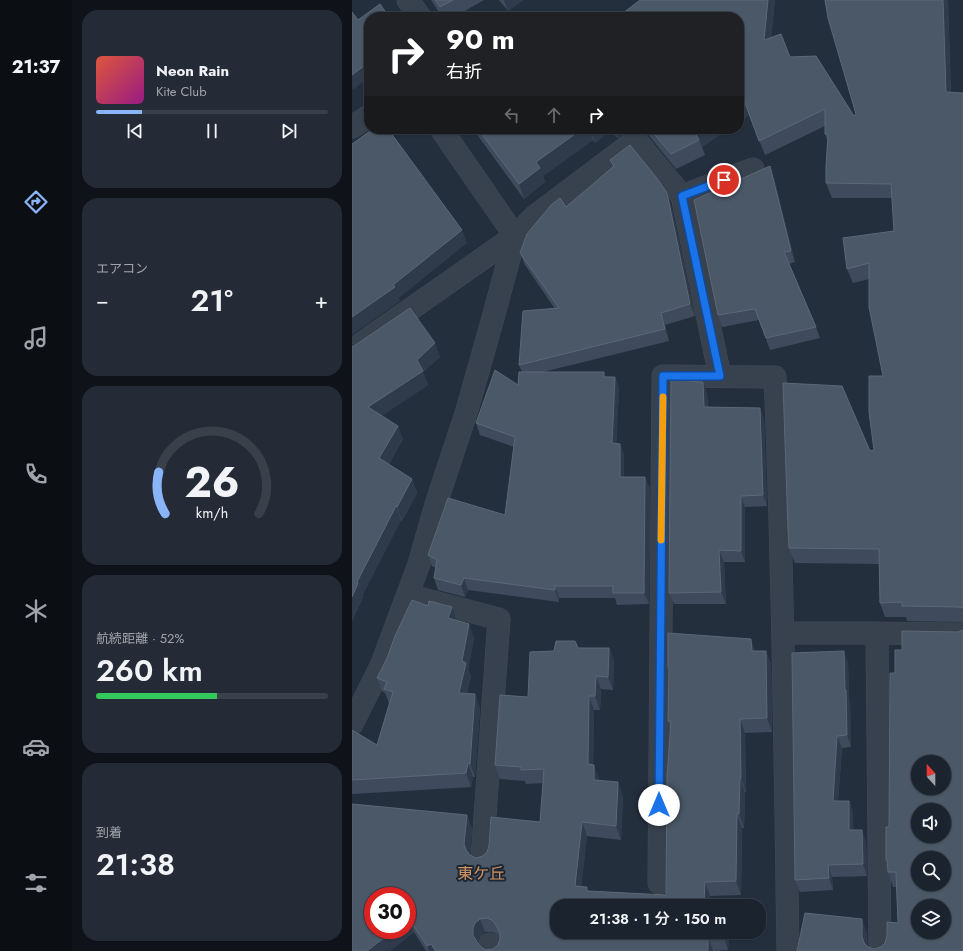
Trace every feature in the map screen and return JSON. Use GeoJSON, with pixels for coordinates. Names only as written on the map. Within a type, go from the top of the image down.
{"type":"FeatureCollection","features":[{"type":"Feature","properties":{"kind":"street"},"geometry":{"type":"LineString","coordinates":[[408,0],[416,12]]}},
{"type":"Feature","properties":{"kind":"street"},"geometry":{"type":"LineString","coordinates":[[352,127],[364,119]]}},
{"type":"Feature","properties":{"kind":"street"},"geometry":{"type":"LineString","coordinates":[[352,724],[381,666],[419,564],[437,501],[467,410],[515,236],[444,134]]}},
{"type":"Feature","properties":{"kind":"street"},"geometry":{"type":"LineString","coordinates":[[352,350],[515,236],[534,216],[636,140],[682,196],[720,376]]}},
{"type":"Feature","properties":{"kind":"street"},"geometry":{"type":"LineString","coordinates":[[682,196],[753,169]]}},
{"type":"Feature","properties":{"kind":"street"},"geometry":{"type":"LineString","coordinates":[[659,883],[663,376],[775,377],[780,485],[788,951]]}},
{"type":"Feature","properties":{"kind":"street"},"geometry":{"type":"LineString","coordinates":[[408,594],[499,619],[482,858]]}},
{"type":"Feature","properties":{"kind":"street"},"geometry":{"type":"LineString","coordinates":[[783,633],[963,634]]}},
{"type":"Feature","properties":{"kind":"street"},"geometry":{"type":"LineString","coordinates":[[877,633],[880,951]]}},
{"type":"Feature","properties":{"kind":"building"},"geometry":{"type":"Polygon","coordinates":[[[435,0],[453,0],[440,7],[435,0]]]}},
{"type":"Feature","properties":{"kind":"building"},"geometry":{"type":"Polygon","coordinates":[[[640,0],[768,0],[764,40],[781,34],[790,57],[816,56],[854,116],[856,114],[828,18],[825,0],[943,0],[946,92],[963,93],[963,608],[902,606],[902,602],[880,603],[879,549],[789,548],[783,383],[842,386],[870,451],[874,450],[869,412],[869,376],[883,376],[869,307],[869,263],[847,269],[843,238],[894,231],[891,184],[826,183],[828,134],[825,134],[825,109],[759,141],[744,100],[744,12],[624,12],[640,0]]]}},
{"type":"Feature","properties":{"kind":"building"},"geometry":{"type":"Polygon","coordinates":[[[380,4],[386,12],[369,12],[380,4]]]}},
{"type":"Feature","properties":{"kind":"building"},"geometry":{"type":"Polygon","coordinates":[[[352,12],[358,20],[364,16],[364,66],[352,75],[352,12]]]}},
{"type":"Feature","properties":{"kind":"building"},"geometry":{"type":"Polygon","coordinates":[[[366,134],[392,134],[462,230],[393,285],[395,287],[352,317],[352,144],[366,134]]]}},
{"type":"Feature","properties":{"kind":"building"},"geometry":{"type":"Polygon","coordinates":[[[482,134],[575,134],[536,162],[540,168],[519,184],[482,134]]]}},
{"type":"Feature","properties":{"kind":"building"},"geometry":{"type":"Polygon","coordinates":[[[654,134],[696,134],[699,140],[671,154],[654,134]]]}},
{"type":"Feature","properties":{"kind":"building"},"geometry":{"type":"Polygon","coordinates":[[[630,145],[667,193],[690,304],[661,313],[665,329],[519,365],[523,311],[559,308],[520,253],[527,234],[551,205],[560,198],[566,207],[614,166],[610,160],[630,145]]]}},
{"type":"Feature","properties":{"kind":"building"},"geometry":{"type":"Polygon","coordinates":[[[770,166],[791,251],[784,252],[816,327],[766,338],[755,309],[718,315],[694,200],[770,166]]]}},
{"type":"Feature","properties":{"kind":"building"},"geometry":{"type":"Polygon","coordinates":[[[410,308],[435,343],[417,360],[423,371],[368,407],[398,426],[379,458],[412,479],[397,507],[396,506],[357,582],[358,583],[352,597],[352,347],[410,308]]]}},
{"type":"Feature","properties":{"kind":"building"},"geometry":{"type":"Polygon","coordinates":[[[495,370],[518,385],[519,372],[604,372],[604,377],[615,377],[612,443],[620,444],[620,477],[645,477],[644,593],[613,593],[613,586],[555,586],[555,590],[464,578],[461,585],[434,578],[437,560],[428,555],[448,498],[505,515],[515,437],[476,423],[495,370]]]}},
{"type":"Feature","properties":{"kind":"building"},"geometry":{"type":"Polygon","coordinates":[[[671,380],[703,382],[704,407],[760,408],[763,495],[741,496],[741,551],[719,550],[721,592],[669,593],[671,380]]]}},
{"type":"Feature","properties":{"kind":"building"},"geometry":{"type":"Polygon","coordinates":[[[412,600],[428,606],[429,601],[452,607],[448,618],[469,624],[462,661],[466,663],[459,693],[475,694],[470,764],[468,763],[466,773],[352,780],[352,730],[377,745],[393,692],[384,689],[387,682],[377,678],[412,600]]]}},
{"type":"Feature","properties":{"kind":"building"},"geometry":{"type":"Polygon","coordinates":[[[963,630],[963,951],[797,951],[805,913],[862,919],[862,936],[864,943],[868,947],[874,949],[881,947],[885,943],[887,936],[887,922],[898,923],[896,872],[888,872],[886,860],[886,827],[889,827],[890,673],[895,673],[895,650],[902,650],[902,631],[958,632],[963,630]]]}},
{"type":"Feature","properties":{"kind":"building"},"geometry":{"type":"Polygon","coordinates":[[[668,633],[751,639],[752,651],[766,651],[767,718],[740,719],[741,778],[739,814],[737,814],[736,881],[705,882],[704,899],[550,899],[550,939],[708,939],[708,951],[436,951],[431,944],[427,946],[416,930],[416,887],[364,887],[364,939],[382,939],[367,951],[352,951],[352,804],[467,815],[464,844],[470,855],[476,858],[483,856],[487,852],[489,846],[491,817],[540,822],[544,769],[521,770],[521,767],[495,765],[500,695],[528,697],[530,652],[554,651],[556,641],[575,641],[578,648],[609,648],[608,677],[596,676],[595,696],[589,696],[588,764],[594,765],[594,780],[618,782],[616,826],[582,822],[575,886],[587,887],[587,891],[666,895],[667,776],[671,721],[668,721],[668,633]],[[487,918],[480,919],[475,923],[473,928],[473,935],[477,942],[486,950],[493,949],[498,945],[500,933],[492,920],[487,918]]]}},
{"type":"Feature","properties":{"kind":"building"},"geometry":{"type":"Polygon","coordinates":[[[844,651],[847,735],[837,736],[833,801],[849,801],[849,830],[862,830],[863,864],[828,865],[829,878],[795,880],[792,653],[844,651]]]}},
{"type":"Feature","properties":{"kind":"slow traffic"},"geometry":{"type":"LineString","coordinates":[[661,540],[663,397]]}},
{"type":"Feature","properties":{"kind":"district","name":"東ケ丘"},"geometry":{"type":"Point","coordinates":[481,873]}},
{"type":"Feature","properties":{"kind":"route"},"geometry":{"type":"LineString","coordinates":[[659,805],[663,376],[720,376],[682,196],[724,180]]}}]}
